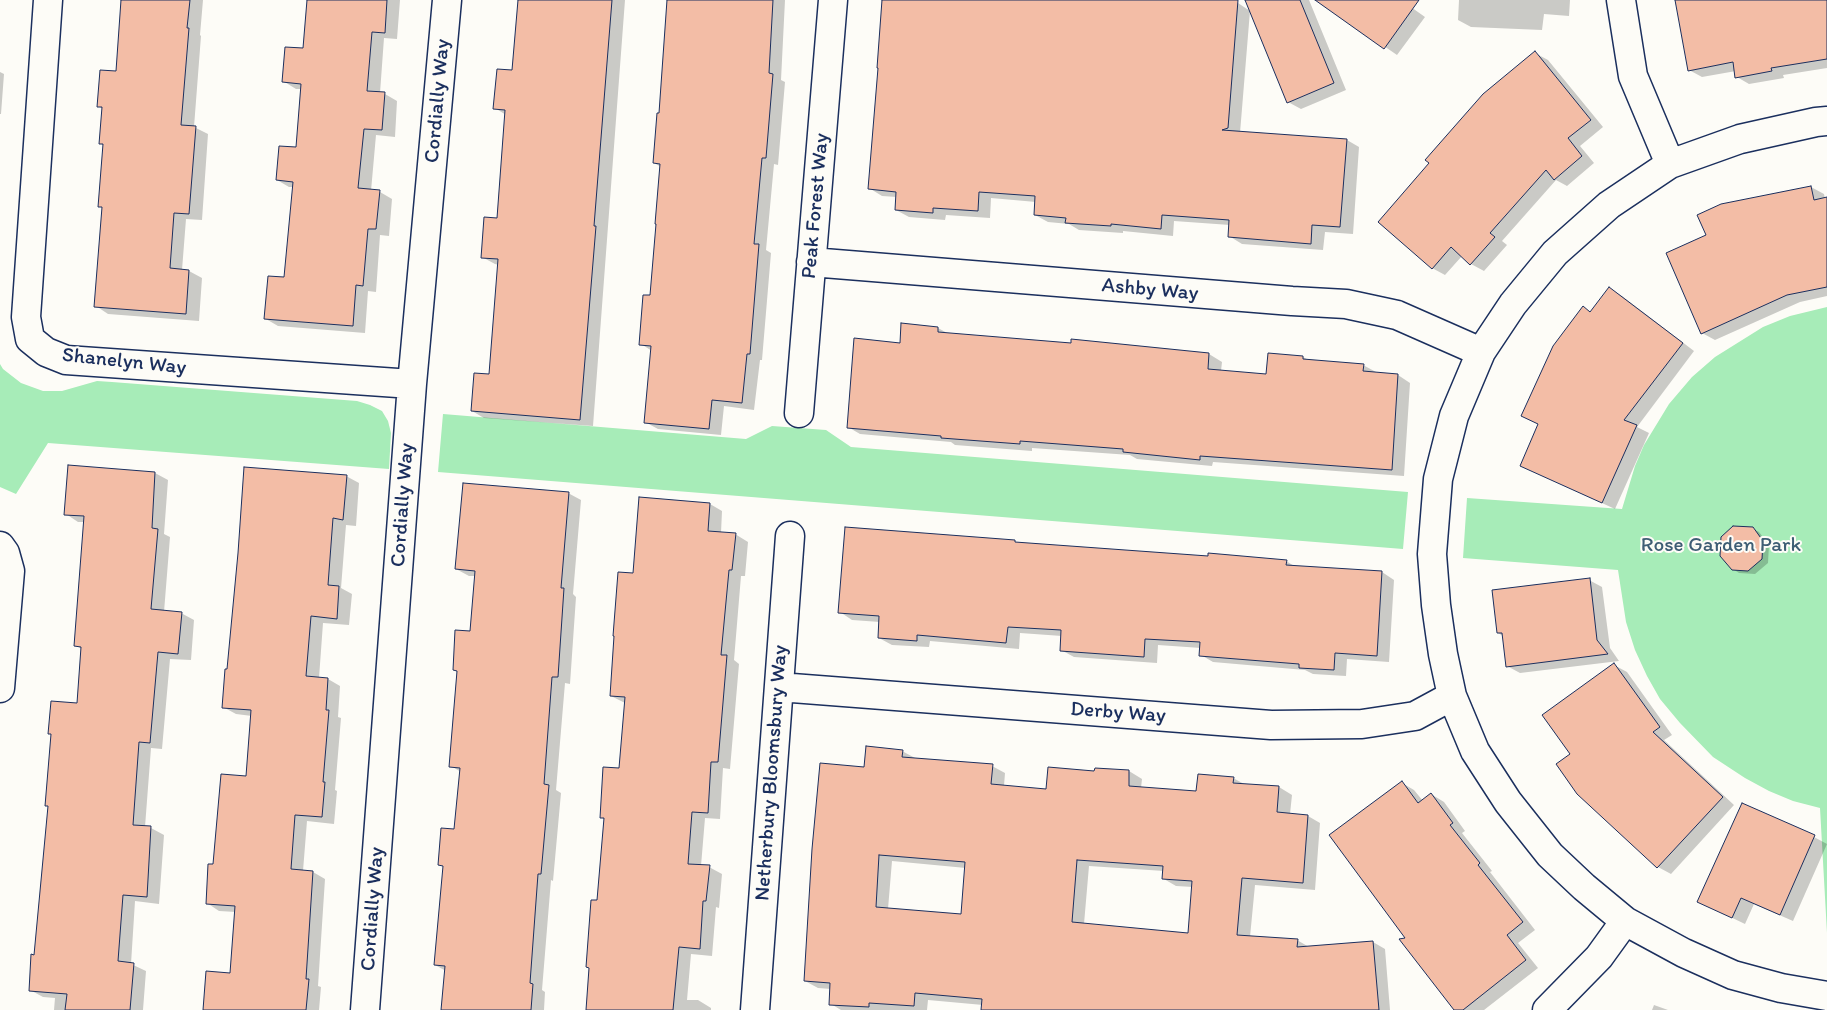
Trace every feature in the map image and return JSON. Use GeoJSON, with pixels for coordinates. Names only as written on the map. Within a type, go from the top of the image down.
{"type":"FeatureCollection","features":[{"type":"Feature","properties":{"kind":"street","name":"Shanelyn Way"},"geometry":{"type":"LineString","coordinates":[[48,0],[26,317],[30,339],[46,352],[66,360],[412,384]]}},
{"type":"Feature","properties":{"kind":"street","name":"Cordially Way"},"geometry":{"type":"LineString","coordinates":[[365,1010],[412,384],[447,0]]}},
{"type":"Feature","properties":{"kind":"street","name":"Peak Forest Way"},"geometry":{"type":"LineString","coordinates":[[799,413],[833,0]]}},
{"type":"Feature","properties":{"kind":"street"},"geometry":{"type":"LineString","coordinates":[[1621,0],[1634,76],[1670,164]]}},
{"type":"Feature","properties":{"kind":"street"},"geometry":{"type":"LineString","coordinates":[[1827,121],[1740,139],[1670,164],[1609,205],[1555,254],[1513,304],[1481,352],[1454,416],[1438,480],[1432,554],[1443,654],[1452,696],[1475,751],[1508,802],[1550,855],[1584,887],[1625,921],[1684,953],[1733,975],[1781,988],[1827,996]]}},
{"type":"Feature","properties":{"kind":"street","name":"Ashby Way"},"geometry":{"type":"LineString","coordinates":[[811,262],[1292,302],[1346,304],[1397,315],[1481,352]]}},
{"type":"Feature","properties":{"kind":"street","name":"Netherbury Bloomsbury Way"},"geometry":{"type":"LineString","coordinates":[[755,1010],[790,536]]}},
{"type":"Feature","properties":{"kind":"street"},"geometry":{"type":"LineString","coordinates":[[0,546],[5,553],[10,572],[0,688]]}},
{"type":"Feature","properties":{"kind":"street","name":"Derby Way"},"geometry":{"type":"LineString","coordinates":[[779,687],[1271,725],[1362,724],[1415,716],[1452,696]]}},
{"type":"Feature","properties":{"kind":"street"},"geometry":{"type":"LineString","coordinates":[[1547,1010],[1599,958],[1625,921]]}},
{"type":"Feature","properties":{"kind":"green space","name":"Rose Garden Park"},"geometry":{"type":"Polygon","coordinates":[[[1827,307],[1827,933],[1820,808],[1793,801],[1745,778],[1713,757],[1680,723],[1660,699],[1635,650],[1626,622],[1618,570],[1463,558],[1467,498],[1622,509],[1635,466],[1644,445],[1669,404],[1692,377],[1715,357],[1763,327],[1790,316],[1827,307]]]}},
{"type":"Feature","properties":{"kind":"green space"},"geometry":{"type":"Polygon","coordinates":[[[0,364],[3,369],[21,383],[43,391],[62,391],[97,381],[357,401],[382,411],[388,421],[391,433],[389,469],[48,443],[16,494],[0,487],[0,364]]]}},
{"type":"Feature","properties":{"kind":"green space"},"geometry":{"type":"Polygon","coordinates":[[[443,414],[746,439],[772,426],[826,430],[851,447],[1408,492],[1403,549],[438,472],[443,414]]]}},
{"type":"Feature","properties":{"kind":"building"},"geometry":{"type":"Polygon","coordinates":[[[121,0],[190,0],[181,125],[196,126],[189,214],[174,213],[170,268],[189,270],[186,314],[94,307],[102,207],[98,207],[103,144],[99,144],[102,107],[97,107],[100,70],[116,71],[121,0]]]}},
{"type":"Feature","properties":{"kind":"building"},"geometry":{"type":"Polygon","coordinates":[[[307,0],[387,0],[385,33],[372,32],[367,91],[385,92],[382,130],[364,129],[358,188],[380,190],[376,229],[368,229],[363,286],[356,285],[353,326],[264,319],[268,276],[284,277],[293,182],[276,180],[279,146],[296,147],[301,84],[282,82],[285,47],[303,48],[307,0]]]}},
{"type":"Feature","properties":{"kind":"building"},"geometry":{"type":"Polygon","coordinates":[[[518,0],[612,0],[580,420],[471,411],[474,373],[489,374],[498,259],[481,258],[484,217],[497,218],[505,110],[493,109],[497,69],[512,70],[518,0]]]}},
{"type":"Feature","properties":{"kind":"building"},"geometry":{"type":"Polygon","coordinates":[[[667,0],[773,0],[769,73],[773,74],[766,158],[762,158],[754,244],[759,244],[750,354],[747,354],[742,403],[712,400],[709,429],[644,423],[651,346],[639,345],[643,295],[650,295],[656,224],[660,164],[653,163],[657,113],[659,113],[667,0]]]}},
{"type":"Feature","properties":{"kind":"building"},"geometry":{"type":"Polygon","coordinates":[[[882,0],[1238,0],[1228,128],[1222,130],[1347,139],[1340,227],[1312,225],[1311,244],[1228,237],[1229,220],[1162,215],[1161,229],[1111,224],[1111,226],[1065,223],[1066,218],[1034,215],[1035,196],[979,192],[978,211],[933,208],[933,213],[895,210],[896,192],[868,189],[882,0]]]}},
{"type":"Feature","properties":{"kind":"building"},"geometry":{"type":"Polygon","coordinates":[[[1245,0],[1300,0],[1334,83],[1287,103],[1245,0]]]}},
{"type":"Feature","properties":{"kind":"building"},"geometry":{"type":"Polygon","coordinates":[[[1315,0],[1419,0],[1384,49],[1315,0]]]}},
{"type":"Feature","properties":{"kind":"building"},"geometry":{"type":"Polygon","coordinates":[[[1675,0],[1827,0],[1827,59],[1771,68],[1772,71],[1735,78],[1733,62],[1688,71],[1675,0]]]}},
{"type":"Feature","properties":{"kind":"building"},"geometry":{"type":"Polygon","coordinates":[[[1535,51],[1591,120],[1568,138],[1582,156],[1554,180],[1546,170],[1490,233],[1495,237],[1470,265],[1451,247],[1432,269],[1378,222],[1429,163],[1425,160],[1483,94],[1535,51]]]}},
{"type":"Feature","properties":{"kind":"building"},"geometry":{"type":"Polygon","coordinates":[[[1811,186],[1814,200],[1827,197],[1827,287],[1787,295],[1701,334],[1666,253],[1706,235],[1697,215],[1721,204],[1811,186]]]}},
{"type":"Feature","properties":{"kind":"building"},"geometry":{"type":"Polygon","coordinates":[[[1609,287],[1683,343],[1624,420],[1637,425],[1602,503],[1520,466],[1538,424],[1521,416],[1553,346],[1583,306],[1590,312],[1609,287]]]}},
{"type":"Feature","properties":{"kind":"building"},"geometry":{"type":"Polygon","coordinates":[[[901,323],[938,327],[938,332],[1071,343],[1071,339],[1209,353],[1208,369],[1266,374],[1268,353],[1303,356],[1303,359],[1364,364],[1363,371],[1398,374],[1392,470],[1200,456],[1200,460],[1123,452],[1123,449],[1020,441],[1020,444],[941,438],[941,436],[847,428],[854,338],[900,343],[901,323]]]}},
{"type":"Feature","properties":{"kind":"building"},"geometry":{"type":"Polygon","coordinates":[[[68,465],[155,472],[152,528],[158,529],[151,609],[182,612],[178,654],[158,652],[150,743],[139,742],[133,825],[151,826],[147,897],[123,895],[118,961],[134,963],[130,1010],[65,1010],[67,994],[29,991],[31,954],[34,955],[48,806],[45,806],[51,734],[48,734],[51,701],[77,703],[81,647],[74,646],[84,516],[64,515],[68,465]]]}},
{"type":"Feature","properties":{"kind":"building"},"geometry":{"type":"Polygon","coordinates":[[[244,467],[347,475],[343,520],[333,518],[328,585],[339,586],[337,619],[311,616],[306,676],[328,678],[326,710],[329,710],[322,817],[295,815],[291,869],[313,871],[306,979],[309,979],[306,1010],[203,1010],[206,971],[230,973],[235,906],[206,904],[208,864],[213,864],[221,774],[246,776],[251,710],[222,708],[238,553],[244,467]]]}},
{"type":"Feature","properties":{"kind":"building"},"geometry":{"type":"Polygon","coordinates":[[[463,483],[569,492],[561,588],[564,588],[558,677],[552,677],[544,784],[549,785],[541,874],[538,874],[530,983],[533,984],[531,1010],[441,1010],[445,966],[434,965],[443,866],[438,865],[441,828],[454,829],[460,768],[449,767],[457,671],[453,670],[455,630],[470,631],[475,571],[455,569],[463,483]]]}},
{"type":"Feature","properties":{"kind":"building"},"geometry":{"type":"Polygon","coordinates":[[[639,497],[710,503],[708,531],[736,533],[732,570],[729,570],[721,655],[727,655],[718,762],[711,762],[708,813],[692,812],[688,864],[710,865],[706,901],[703,901],[700,949],[679,947],[673,1010],[586,1010],[589,968],[586,967],[591,900],[597,900],[604,818],[600,818],[603,767],[619,768],[625,697],[610,696],[618,572],[633,573],[639,497]]]}},
{"type":"Feature","properties":{"kind":"building"},"geometry":{"type":"Polygon","coordinates":[[[1733,526],[1753,527],[1763,541],[1762,559],[1748,571],[1732,570],[1720,556],[1721,537],[1733,526]]]}},
{"type":"Feature","properties":{"kind":"building"},"geometry":{"type":"Polygon","coordinates":[[[845,527],[1208,556],[1208,553],[1287,560],[1286,565],[1382,571],[1377,656],[1335,653],[1334,670],[1299,668],[1299,664],[1199,656],[1200,642],[1145,639],[1144,657],[1060,651],[1061,630],[1008,627],[1006,643],[917,635],[917,641],[878,638],[879,616],[838,613],[845,527]]]}},
{"type":"Feature","properties":{"kind":"building"},"geometry":{"type":"Polygon","coordinates":[[[1590,578],[1597,640],[1608,654],[1506,667],[1502,633],[1497,633],[1492,590],[1590,578]]]}},
{"type":"Feature","properties":{"kind":"building"},"geometry":{"type":"Polygon","coordinates":[[[1614,663],[1660,727],[1653,732],[1723,797],[1657,868],[1577,794],[1556,764],[1570,754],[1542,715],[1614,663]]]}},
{"type":"Feature","properties":{"kind":"building"},"geometry":{"type":"Polygon","coordinates":[[[866,746],[903,750],[902,757],[993,764],[991,784],[1046,789],[1048,767],[1094,771],[1095,768],[1129,770],[1129,786],[1196,791],[1198,774],[1234,777],[1233,783],[1279,786],[1277,812],[1308,815],[1303,883],[1242,878],[1237,935],[1298,939],[1297,947],[1373,941],[1379,1010],[981,1010],[982,999],[915,993],[914,1006],[869,1003],[869,1007],[829,1005],[830,983],[804,981],[812,849],[820,763],[864,767],[866,746]],[[879,855],[876,907],[961,914],[965,862],[879,855]],[[1077,860],[1072,922],[1188,933],[1192,881],[1162,879],[1163,866],[1077,860]]]}},
{"type":"Feature","properties":{"kind":"building"},"geometry":{"type":"Polygon","coordinates":[[[1402,781],[1418,803],[1431,793],[1453,823],[1450,825],[1480,863],[1478,865],[1523,922],[1507,935],[1526,960],[1463,1010],[1454,1010],[1399,939],[1405,938],[1329,835],[1402,781]]]}},
{"type":"Feature","properties":{"kind":"building"},"geometry":{"type":"Polygon","coordinates":[[[1742,803],[1815,835],[1780,915],[1741,898],[1732,918],[1697,902],[1742,803]]]}}]}
